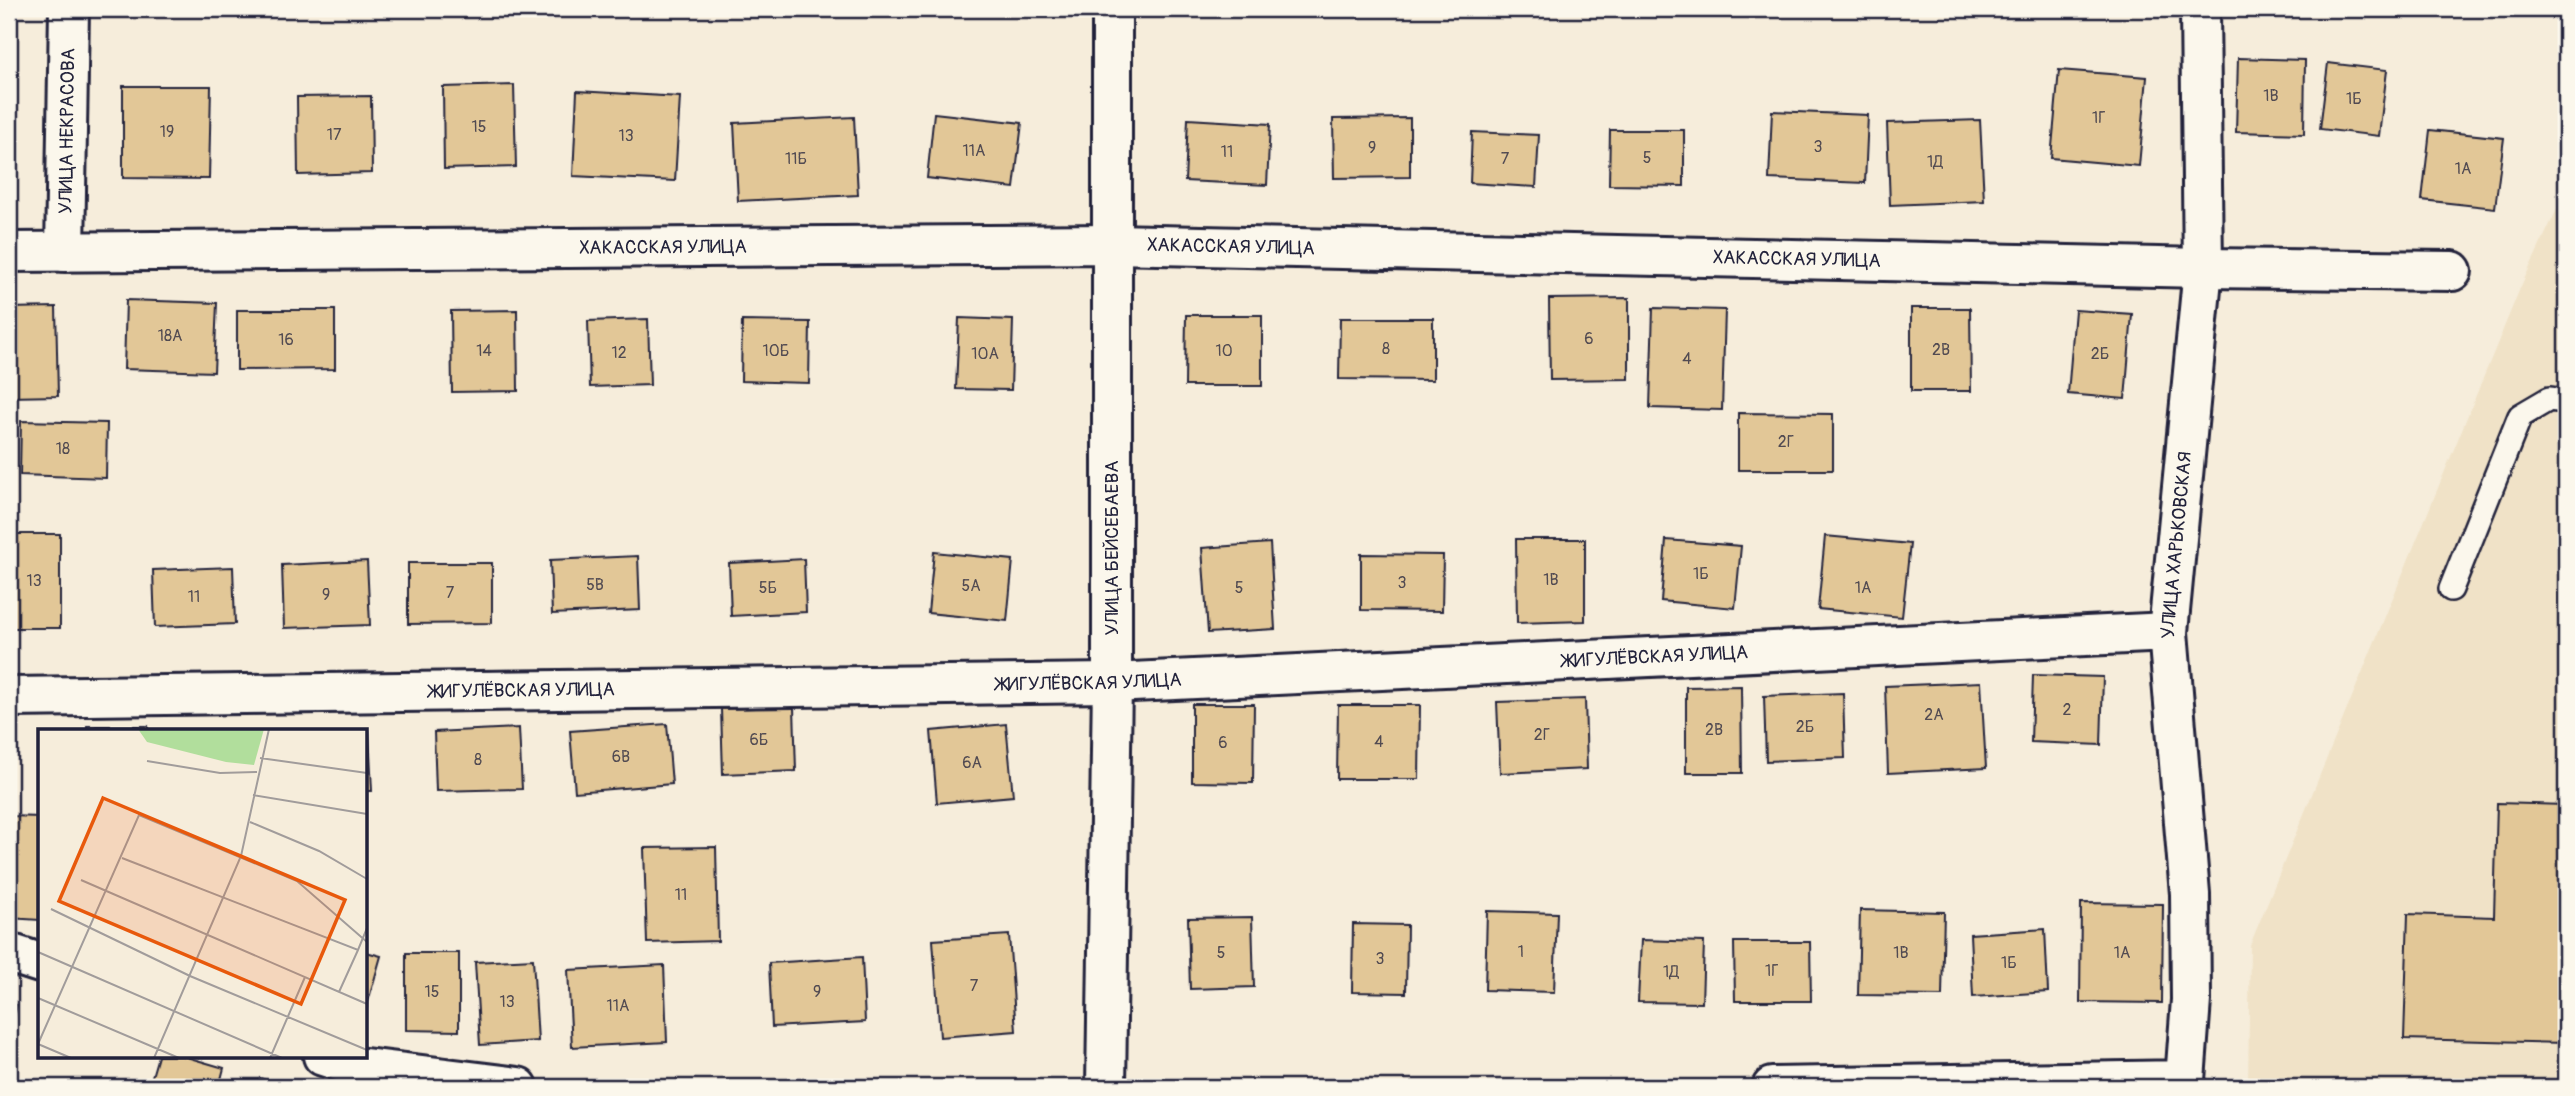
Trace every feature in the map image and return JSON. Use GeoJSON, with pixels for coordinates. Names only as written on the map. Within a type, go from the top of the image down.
{"type":"FeatureCollection","features":[{"type":"Feature","properties":{"kind":"street","name":"УЛИЦА НЕКРАСОВА"},"geometry":{"type":"LineString","coordinates":[[65,252],[69,9]]}},
{"type":"Feature","properties":{"kind":"street","name":"УЛИЦА БЕЙСЕБАЕВА"},"geometry":{"type":"LineString","coordinates":[[1106,1087],[1112,683],[1112,9]]}},
{"type":"Feature","properties":{"kind":"street","name":"УЛИЦА ХАРЬКОВСКАЯ"},"geometry":{"type":"LineString","coordinates":[[1772,1087],[2185,1080],[2191,1000],[2190,894],[2168,632],[2203,268],[2200,9]]}},
{"type":"Feature","properties":{"kind":"street","name":"ХАКАССКАЯ УЛИЦА"},"geometry":{"type":"LineString","coordinates":[[9,252],[1113,244],[2452,271]]}},
{"type":"Feature","properties":{"kind":"street","name":"ЖИГУЛЁВСКАЯ УЛИЦА"},"geometry":{"type":"LineString","coordinates":[[9,696],[1112,683],[2168,632]]}},
{"type":"Feature","properties":{"kind":"street"},"geometry":{"type":"LineString","coordinates":[[9,953],[38,962]]}},
{"type":"Feature","properties":{"kind":"street"},"geometry":{"type":"LineString","coordinates":[[329,1058],[357,1067],[518,1087]]}},
{"type":"Feature","properties":{"kind":"lane"},"geometry":{"type":"LineString","coordinates":[[2451,589],[2519,416],[2549,399],[2566,401]]}},
{"type":"Feature","properties":{"kind":"shaded area"},"geometry":{"type":"Polygon","coordinates":[[[2566,190],[2566,1087],[2248,1087],[2250,945],[2521,286],[2566,190]]]}},
{"type":"Feature","properties":{"kind":"building"},"geometry":{"type":"Polygon","coordinates":[[[2238,58],[2305,60],[2304,134],[2236,132],[2238,58]]]}},
{"type":"Feature","properties":{"kind":"building"},"geometry":{"type":"Polygon","coordinates":[[[2328,63],[2387,70],[2379,136],[2320,129],[2328,63]]]}},
{"type":"Feature","properties":{"kind":"building"},"geometry":{"type":"Polygon","coordinates":[[[2059,70],[2147,77],[2139,166],[2051,158],[2059,70]]]}},
{"type":"Feature","properties":{"kind":"building"},"geometry":{"type":"Polygon","coordinates":[[[514,85],[516,167],[444,169],[443,87],[514,85]]]}},
{"type":"Feature","properties":{"kind":"building"},"geometry":{"type":"Polygon","coordinates":[[[123,86],[211,86],[209,179],[123,178],[123,86]]]}},
{"type":"Feature","properties":{"kind":"building"},"geometry":{"type":"Polygon","coordinates":[[[577,91],[680,97],[675,181],[573,176],[577,91]]]}},
{"type":"Feature","properties":{"kind":"building"},"geometry":{"type":"Polygon","coordinates":[[[371,96],[372,173],[298,175],[297,97],[371,96]]]}},
{"type":"Feature","properties":{"kind":"building"},"geometry":{"type":"Polygon","coordinates":[[[1772,111],[1868,115],[1865,183],[1769,179],[1772,111]]]}},
{"type":"Feature","properties":{"kind":"building"},"geometry":{"type":"Polygon","coordinates":[[[934,113],[1022,123],[1014,188],[927,178],[934,113]]]}},
{"type":"Feature","properties":{"kind":"building"},"geometry":{"type":"Polygon","coordinates":[[[854,117],[858,195],[738,201],[734,123],[854,117]]]}},
{"type":"Feature","properties":{"kind":"building"},"geometry":{"type":"Polygon","coordinates":[[[1410,118],[1410,177],[1334,178],[1333,119],[1410,118]]]}},
{"type":"Feature","properties":{"kind":"building"},"geometry":{"type":"Polygon","coordinates":[[[1188,119],[1270,124],[1267,185],[1185,181],[1188,119]]]}},
{"type":"Feature","properties":{"kind":"building"},"geometry":{"type":"Polygon","coordinates":[[[1980,120],[1984,201],[1890,205],[1887,123],[1980,120]]]}},
{"type":"Feature","properties":{"kind":"building"},"geometry":{"type":"Polygon","coordinates":[[[1610,130],[1684,130],[1684,186],[1609,185],[1610,130]]]}},
{"type":"Feature","properties":{"kind":"building"},"geometry":{"type":"Polygon","coordinates":[[[2430,130],[2504,138],[2495,208],[2422,200],[2430,130]]]}},
{"type":"Feature","properties":{"kind":"building"},"geometry":{"type":"Polygon","coordinates":[[[1472,132],[1539,135],[1536,187],[1470,183],[1472,132]]]}},
{"type":"Feature","properties":{"kind":"building"},"geometry":{"type":"Polygon","coordinates":[[[1629,298],[1629,379],[1550,380],[1549,299],[1629,298]]]}},
{"type":"Feature","properties":{"kind":"building"},"geometry":{"type":"Polygon","coordinates":[[[126,300],[217,303],[214,372],[124,369],[126,300]]]}},
{"type":"Feature","properties":{"kind":"building"},"geometry":{"type":"Polygon","coordinates":[[[56,307],[58,396],[9,397],[9,308],[56,307]]]}},
{"type":"Feature","properties":{"kind":"building"},"geometry":{"type":"Polygon","coordinates":[[[1653,308],[1725,310],[1722,410],[1650,408],[1653,308]]]}},
{"type":"Feature","properties":{"kind":"building"},"geometry":{"type":"Polygon","coordinates":[[[1911,308],[1970,308],[1971,391],[1911,391],[1911,308]]]}},
{"type":"Feature","properties":{"kind":"building"},"geometry":{"type":"Polygon","coordinates":[[[237,310],[335,310],[335,369],[237,370],[237,310]]]}},
{"type":"Feature","properties":{"kind":"building"},"geometry":{"type":"Polygon","coordinates":[[[517,310],[518,391],[452,392],[451,311],[517,310]]]}},
{"type":"Feature","properties":{"kind":"building"},"geometry":{"type":"Polygon","coordinates":[[[2075,310],[2132,314],[2125,399],[2068,394],[2075,310]]]}},
{"type":"Feature","properties":{"kind":"building"},"geometry":{"type":"Polygon","coordinates":[[[1186,315],[1262,315],[1262,386],[1185,386],[1186,315]]]}},
{"type":"Feature","properties":{"kind":"building"},"geometry":{"type":"Polygon","coordinates":[[[959,318],[1013,320],[1011,390],[956,389],[959,318]]]}},
{"type":"Feature","properties":{"kind":"building"},"geometry":{"type":"Polygon","coordinates":[[[1340,318],[1433,318],[1433,380],[1339,379],[1340,318]]]}},
{"type":"Feature","properties":{"kind":"building"},"geometry":{"type":"Polygon","coordinates":[[[648,319],[650,385],[590,387],[588,321],[648,319]]]}},
{"type":"Feature","properties":{"kind":"building"},"geometry":{"type":"Polygon","coordinates":[[[742,321],[810,322],[809,383],[741,381],[742,321]]]}},
{"type":"Feature","properties":{"kind":"building"},"geometry":{"type":"Polygon","coordinates":[[[1738,413],[1833,414],[1833,470],[1738,470],[1738,413]]]}},
{"type":"Feature","properties":{"kind":"building"},"geometry":{"type":"Polygon","coordinates":[[[21,421],[107,423],[106,478],[20,475],[21,421]]]}},
{"type":"Feature","properties":{"kind":"building"},"geometry":{"type":"Polygon","coordinates":[[[9,534],[60,534],[60,628],[9,628],[9,534]]]}},
{"type":"Feature","properties":{"kind":"building"},"geometry":{"type":"Polygon","coordinates":[[[1825,536],[1910,544],[1902,617],[1818,609],[1825,536]]]}},
{"type":"Feature","properties":{"kind":"building"},"geometry":{"type":"Polygon","coordinates":[[[1516,539],[1585,539],[1585,621],[1517,623],[1516,539]]]}},
{"type":"Feature","properties":{"kind":"building"},"geometry":{"type":"Polygon","coordinates":[[[1666,540],[1741,546],[1735,608],[1661,601],[1666,540]]]}},
{"type":"Feature","properties":{"kind":"building"},"geometry":{"type":"Polygon","coordinates":[[[1270,543],[1275,629],[1208,633],[1202,548],[1270,543]]]}},
{"type":"Feature","properties":{"kind":"building"},"geometry":{"type":"Polygon","coordinates":[[[934,552],[1013,560],[1007,621],[928,613],[934,552]]]}},
{"type":"Feature","properties":{"kind":"building"},"geometry":{"type":"Polygon","coordinates":[[[1361,554],[1443,555],[1442,611],[1361,610],[1361,554]]]}},
{"type":"Feature","properties":{"kind":"building"},"geometry":{"type":"Polygon","coordinates":[[[638,556],[640,610],[552,614],[550,560],[638,556]]]}},
{"type":"Feature","properties":{"kind":"building"},"geometry":{"type":"Polygon","coordinates":[[[804,559],[806,612],[731,616],[729,563],[804,559]]]}},
{"type":"Feature","properties":{"kind":"building"},"geometry":{"type":"Polygon","coordinates":[[[367,561],[370,625],[284,628],[282,565],[367,561]]]}},
{"type":"Feature","properties":{"kind":"building"},"geometry":{"type":"Polygon","coordinates":[[[408,563],[492,563],[492,623],[408,624],[408,563]]]}},
{"type":"Feature","properties":{"kind":"building"},"geometry":{"type":"Polygon","coordinates":[[[233,567],[235,624],[155,627],[153,570],[233,567]]]}},
{"type":"Feature","properties":{"kind":"building"},"geometry":{"type":"Polygon","coordinates":[[[2033,675],[2103,677],[2101,745],[2031,742],[2033,675]]]}},
{"type":"Feature","properties":{"kind":"building"},"geometry":{"type":"Polygon","coordinates":[[[1981,682],[1986,768],[1888,773],[1885,686],[1981,682]]]}},
{"type":"Feature","properties":{"kind":"building"},"geometry":{"type":"Polygon","coordinates":[[[1741,686],[1742,773],[1686,773],[1686,687],[1741,686]]]}},
{"type":"Feature","properties":{"kind":"building"},"geometry":{"type":"Polygon","coordinates":[[[1843,693],[1845,758],[1766,761],[1764,696],[1843,693]]]}},
{"type":"Feature","properties":{"kind":"building"},"geometry":{"type":"Polygon","coordinates":[[[1585,699],[1587,769],[1500,773],[1497,702],[1585,699]]]}},
{"type":"Feature","properties":{"kind":"building"},"geometry":{"type":"Polygon","coordinates":[[[1192,704],[1254,704],[1253,783],[1192,782],[1192,704]]]}},
{"type":"Feature","properties":{"kind":"building"},"geometry":{"type":"Polygon","coordinates":[[[1338,705],[1420,705],[1419,779],[1337,779],[1338,705]]]}},
{"type":"Feature","properties":{"kind":"building"},"geometry":{"type":"Polygon","coordinates":[[[794,707],[796,771],[723,774],[721,709],[794,707]]]}},
{"type":"Feature","properties":{"kind":"building"},"geometry":{"type":"Polygon","coordinates":[[[667,724],[672,784],[575,792],[570,731],[667,724]]]}},
{"type":"Feature","properties":{"kind":"building"},"geometry":{"type":"Polygon","coordinates":[[[1006,724],[1013,796],[937,803],[931,731],[1006,724]]]}},
{"type":"Feature","properties":{"kind":"building"},"geometry":{"type":"Polygon","coordinates":[[[87,726],[148,726],[148,729],[87,729],[87,726]]]}},
{"type":"Feature","properties":{"kind":"building"},"geometry":{"type":"Polygon","coordinates":[[[519,728],[522,789],[436,791],[434,732],[519,728]]]}},
{"type":"Feature","properties":{"kind":"building"},"geometry":{"type":"Polygon","coordinates":[[[368,731],[369,731],[372,791],[368,791],[368,731]]]}},
{"type":"Feature","properties":{"kind":"building"},"geometry":{"type":"Polygon","coordinates":[[[2497,803],[2566,805],[2566,1043],[2404,1039],[2408,914],[2494,917],[2497,803]]]}},
{"type":"Feature","properties":{"kind":"building"},"geometry":{"type":"Polygon","coordinates":[[[9,816],[38,817],[38,920],[9,918],[9,816]]]}},
{"type":"Feature","properties":{"kind":"building"},"geometry":{"type":"Polygon","coordinates":[[[716,847],[718,941],[647,943],[644,848],[716,847]]]}},
{"type":"Feature","properties":{"kind":"building"},"geometry":{"type":"Polygon","coordinates":[[[2081,903],[2163,904],[2162,1003],[2080,1002],[2081,903]]]}},
{"type":"Feature","properties":{"kind":"building"},"geometry":{"type":"Polygon","coordinates":[[[1860,910],[1944,912],[1942,996],[1858,995],[1860,910]]]}},
{"type":"Feature","properties":{"kind":"building"},"geometry":{"type":"Polygon","coordinates":[[[1487,911],[1557,913],[1554,992],[1485,990],[1487,911]]]}},
{"type":"Feature","properties":{"kind":"building"},"geometry":{"type":"Polygon","coordinates":[[[1252,917],[1254,987],[1190,989],[1188,918],[1252,917]]]}},
{"type":"Feature","properties":{"kind":"building"},"geometry":{"type":"Polygon","coordinates":[[[1353,924],[1407,925],[1406,993],[1352,992],[1353,924]]]}},
{"type":"Feature","properties":{"kind":"building"},"geometry":{"type":"Polygon","coordinates":[[[2045,929],[2048,992],[1973,997],[1970,934],[2045,929]]]}},
{"type":"Feature","properties":{"kind":"building"},"geometry":{"type":"Polygon","coordinates":[[[1009,935],[1016,1031],[940,1037],[933,940],[1009,935]]]}},
{"type":"Feature","properties":{"kind":"building"},"geometry":{"type":"Polygon","coordinates":[[[1641,940],[1704,942],[1702,1003],[1638,1002],[1641,940]]]}},
{"type":"Feature","properties":{"kind":"building"},"geometry":{"type":"Polygon","coordinates":[[[1734,942],[1810,942],[1811,1001],[1735,1001],[1734,942]]]}},
{"type":"Feature","properties":{"kind":"building"},"geometry":{"type":"Polygon","coordinates":[[[368,953],[381,956],[368,1002],[368,953]]]}},
{"type":"Feature","properties":{"kind":"building"},"geometry":{"type":"Polygon","coordinates":[[[406,953],[459,953],[459,1031],[406,1030],[406,953]]]}},
{"type":"Feature","properties":{"kind":"building"},"geometry":{"type":"Polygon","coordinates":[[[862,957],[865,1022],[772,1027],[769,963],[862,957]]]}},
{"type":"Feature","properties":{"kind":"building"},"geometry":{"type":"Polygon","coordinates":[[[533,959],[538,1041],[480,1045],[475,962],[533,959]]]}},
{"type":"Feature","properties":{"kind":"building"},"geometry":{"type":"Polygon","coordinates":[[[664,965],[667,1042],[572,1047],[568,970],[664,965]]]}},
{"type":"Feature","properties":{"kind":"building"},"geometry":{"type":"Polygon","coordinates":[[[9,1003],[17,1005],[9,1039],[9,1003]]]}},
{"type":"Feature","properties":{"kind":"building"},"geometry":{"type":"Polygon","coordinates":[[[157,1058],[190,1058],[224,1068],[219,1087],[149,1087],[157,1058]]]}},
{"type":"Feature","properties":{"kind":"building"},"geometry":{"type":"Polygon","coordinates":[[[260,1078],[288,1087],[256,1087],[260,1078]]]}}]}
